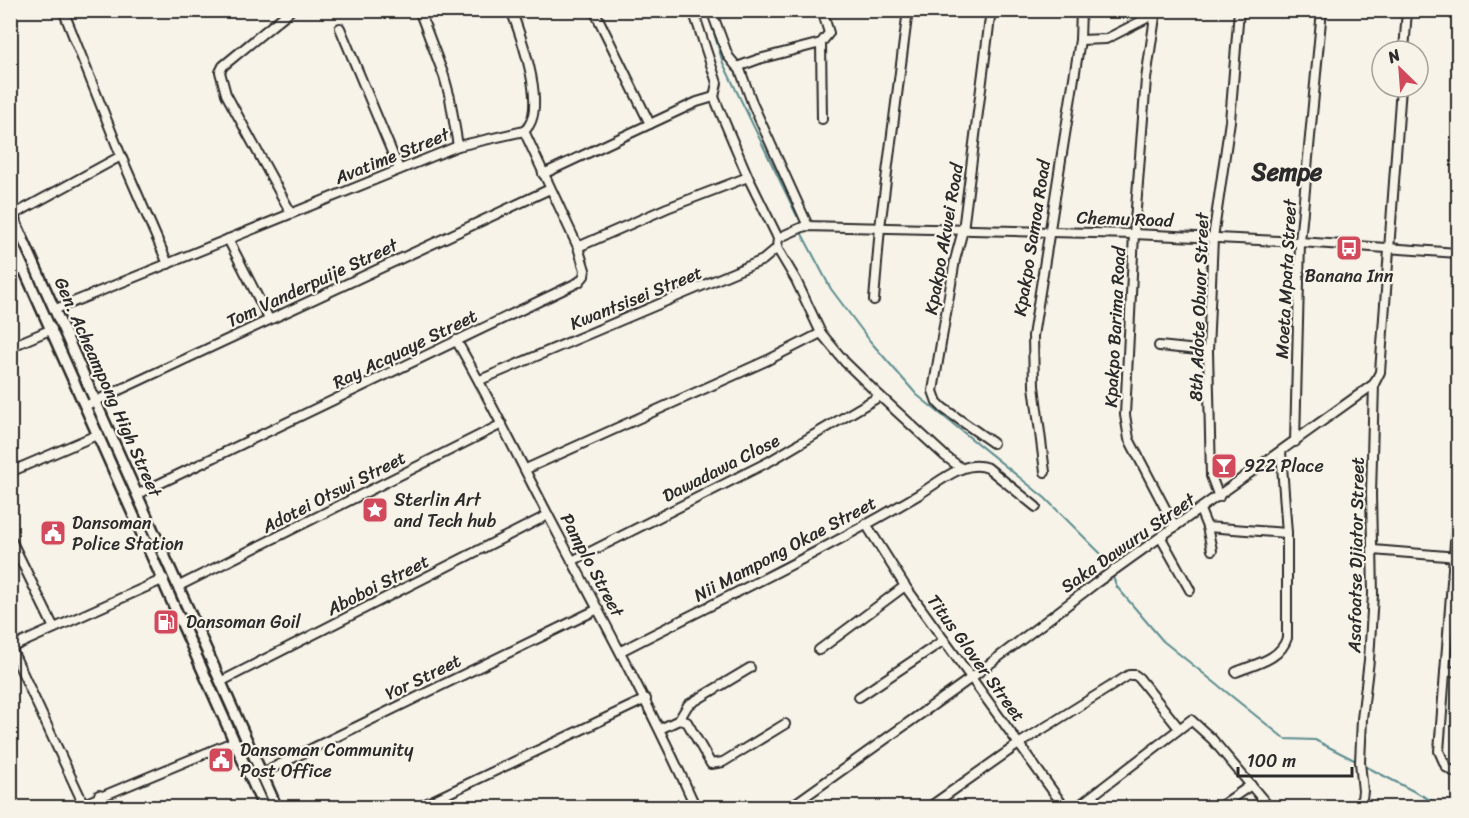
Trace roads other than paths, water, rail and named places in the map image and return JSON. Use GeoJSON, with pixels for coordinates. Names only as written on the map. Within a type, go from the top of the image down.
{"type":"FeatureCollection","features":[{"type":"Feature","properties":{"kind":"main road","name":"Gen. Acheampong High Street"},"geometry":{"type":"LineString","coordinates":[[12,213],[277,807]]}},
{"type":"Feature","properties":{"kind":"main road","name":"Gen. Acheampong High Street"},"geometry":{"type":"LineString","coordinates":[[10,238],[87,405],[264,807]]}},
{"type":"Feature","properties":{"kind":"street"},"geometry":{"type":"LineString","coordinates":[[63,10],[121,156],[168,264]]}},
{"type":"Feature","properties":{"kind":"street"},"geometry":{"type":"LineString","coordinates":[[291,10],[223,66],[220,72],[226,94],[249,132],[291,213]]}},
{"type":"Feature","properties":{"kind":"street"},"geometry":{"type":"LineString","coordinates":[[419,10],[444,76],[458,146]]}},
{"type":"Feature","properties":{"kind":"street"},"geometry":{"type":"LineString","coordinates":[[511,10],[524,49],[533,88],[534,117],[532,123],[524,131],[543,174],[714,97]]}},
{"type":"Feature","properties":{"kind":"street"},"geometry":{"type":"LineString","coordinates":[[594,10],[650,124]]}},
{"type":"Feature","properties":{"kind":"street"},"geometry":{"type":"LineString","coordinates":[[693,10],[717,83],[714,97],[748,177],[778,238],[777,248],[796,280],[821,333],[845,362],[945,456],[961,468],[979,466],[988,468],[1036,507]]}},
{"type":"Feature","properties":{"kind":"street"},"geometry":{"type":"LineString","coordinates":[[711,10],[728,56],[734,66],[739,67],[759,59],[818,44],[829,33],[822,10]]}},
{"type":"Feature","properties":{"kind":"street"},"geometry":{"type":"LineString","coordinates":[[873,300],[908,10]]}},
{"type":"Feature","properties":{"kind":"street","name":"Kpakpo Akwei Road"},"geometry":{"type":"LineString","coordinates":[[991,10],[963,230],[955,261],[933,391],[937,402],[943,408],[993,443]]}},
{"type":"Feature","properties":{"kind":"street","name":"Kpakpo Samoa Road"},"geometry":{"type":"LineString","coordinates":[[1045,472],[1034,386],[1033,336],[1080,40],[1081,10]]}},
{"type":"Feature","properties":{"kind":"street","name":"8th Adote Obuor Street"},"geometry":{"type":"LineString","coordinates":[[1219,496],[1211,476],[1208,351],[1213,238],[1230,121],[1239,10]]}},
{"type":"Feature","properties":{"kind":"street","name":"Moeta Mpata Street"},"geometry":{"type":"LineString","coordinates":[[1295,442],[1300,242],[1322,10]]}},
{"type":"Feature","properties":{"kind":"street"},"geometry":{"type":"LineString","coordinates":[[1405,39],[1407,10]]}},
{"type":"Feature","properties":{"kind":"street"},"geometry":{"type":"LineString","coordinates":[[1080,40],[1106,39],[1159,12]]}},
{"type":"Feature","properties":{"kind":"street","name":"Kpakpo Barima Road"},"geometry":{"type":"LineString","coordinates":[[1159,12],[1146,79],[1128,326],[1126,429],[1132,446],[1175,527]]}},
{"type":"Feature","properties":{"kind":"street"},"geometry":{"type":"LineString","coordinates":[[340,28],[399,169]]}},
{"type":"Feature","properties":{"kind":"street"},"geometry":{"type":"LineString","coordinates":[[818,44],[822,119]]}},
{"type":"Feature","properties":{"kind":"street"},"geometry":{"type":"LineString","coordinates":[[739,67],[753,105],[807,226]]}},
{"type":"Feature","properties":{"kind":"street"},"geometry":{"type":"LineString","coordinates":[[1374,384],[1380,372],[1400,99]]}},
{"type":"Feature","properties":{"kind":"street","name":"Avatime Street"},"geometry":{"type":"LineString","coordinates":[[56,309],[458,146],[524,131]]}},
{"type":"Feature","properties":{"kind":"street"},"geometry":{"type":"LineString","coordinates":[[12,213],[121,156]]}},
{"type":"Feature","properties":{"kind":"street","name":"Ray Acquaye Street"},"geometry":{"type":"LineString","coordinates":[[138,494],[579,282],[585,270],[578,247],[543,174]]}},
{"type":"Feature","properties":{"kind":"street"},"geometry":{"type":"LineString","coordinates":[[578,247],[667,208],[748,177]]}},
{"type":"Feature","properties":{"kind":"street","name":"Tom Vanderpuije Street"},"geometry":{"type":"LineString","coordinates":[[87,405],[550,189]]}},
{"type":"Feature","properties":{"kind":"street","name":"Chemu Road"},"geometry":{"type":"LineString","coordinates":[[778,238],[807,226],[880,227],[1134,234],[1458,253]]}},
{"type":"Feature","properties":{"kind":"street"},"geometry":{"type":"LineString","coordinates":[[228,239],[269,319]]}},
{"type":"Feature","properties":{"kind":"street","name":"Kwantsisei Street"},"geometry":{"type":"LineString","coordinates":[[480,380],[753,265],[777,248]]}},
{"type":"Feature","properties":{"kind":"street"},"geometry":{"type":"LineString","coordinates":[[10,275],[24,268]]}},
{"type":"Feature","properties":{"kind":"street"},"geometry":{"type":"LineString","coordinates":[[10,347],[52,329]]}},
{"type":"Feature","properties":{"kind":"street"},"geometry":{"type":"LineString","coordinates":[[526,469],[768,360],[821,333]]}},
{"type":"Feature","properties":{"kind":"street","name":"Pamplo Street"},"geometry":{"type":"LineString","coordinates":[[456,340],[480,380],[548,515],[646,699],[696,807]]}},
{"type":"Feature","properties":{"kind":"street"},"geometry":{"type":"LineString","coordinates":[[1159,346],[1208,351]]}},
{"type":"Feature","properties":{"kind":"street","name":"Saka Dawuru Street"},"geometry":{"type":"LineString","coordinates":[[789,807],[971,678],[1096,584],[1374,384]]}},
{"type":"Feature","properties":{"kind":"street","name":"Asafoatse Djiator Street"},"geometry":{"type":"LineString","coordinates":[[1355,807],[1362,799],[1363,784],[1360,762],[1362,719],[1371,636],[1374,384]]}},
{"type":"Feature","properties":{"kind":"street","name":"Dawadawa Close"},"geometry":{"type":"LineString","coordinates":[[572,561],[770,461],[880,396]]}},
{"type":"Feature","properties":{"kind":"street","name":"Adotei Otswi Street"},"geometry":{"type":"LineString","coordinates":[[179,586],[502,424]]}},
{"type":"Feature","properties":{"kind":"street"},"geometry":{"type":"LineString","coordinates":[[10,472],[99,434]]}},
{"type":"Feature","properties":{"kind":"street"},"geometry":{"type":"LineString","coordinates":[[1236,672],[1276,655],[1284,647],[1287,638],[1287,533],[1281,452]]}},
{"type":"Feature","properties":{"kind":"street","name":"Nii Mampong Okae Street"},"geometry":{"type":"LineString","coordinates":[[621,651],[805,558],[961,468]]}},
{"type":"Feature","properties":{"kind":"street"},"geometry":{"type":"LineString","coordinates":[[1458,503],[1457,557],[1439,751],[1446,767],[1458,774]]}},
{"type":"Feature","properties":{"kind":"street"},"geometry":{"type":"LineString","coordinates":[[1200,510],[1207,527],[1212,550]]}},
{"type":"Feature","properties":{"kind":"street","name":"Aboboi Street"},"geometry":{"type":"LineString","coordinates":[[222,681],[548,515]]}},
{"type":"Feature","properties":{"kind":"street","name":"Titus Glover Street"},"geometry":{"type":"LineString","coordinates":[[866,524],[905,586],[1065,807]]}},
{"type":"Feature","properties":{"kind":"street"},"geometry":{"type":"LineString","coordinates":[[1207,527],[1287,533]]}},
{"type":"Feature","properties":{"kind":"street"},"geometry":{"type":"LineString","coordinates":[[10,538],[54,628]]}},
{"type":"Feature","properties":{"kind":"street"},"geometry":{"type":"LineString","coordinates":[[1161,538],[1190,590]]}},
{"type":"Feature","properties":{"kind":"street"},"geometry":{"type":"LineString","coordinates":[[1373,550],[1457,557]]}},
{"type":"Feature","properties":{"kind":"street"},"geometry":{"type":"LineString","coordinates":[[83,803],[11,648],[164,579]]}},
{"type":"Feature","properties":{"kind":"street"},"geometry":{"type":"LineString","coordinates":[[819,650],[905,586]]}},
{"type":"Feature","properties":{"kind":"street","name":"Yor Street"},"geometry":{"type":"LineString","coordinates":[[262,773],[598,609]]}},
{"type":"Feature","properties":{"kind":"street"},"geometry":{"type":"LineString","coordinates":[[859,697],[944,640]]}},
{"type":"Feature","properties":{"kind":"street"},"geometry":{"type":"LineString","coordinates":[[660,729],[679,720],[688,705],[750,668]]}},
{"type":"Feature","properties":{"kind":"street"},"geometry":{"type":"LineString","coordinates":[[1445,672],[1458,671]]}},
{"type":"Feature","properties":{"kind":"street"},"geometry":{"type":"LineString","coordinates":[[928,807],[1020,743],[1129,675],[1139,678],[1178,727]]}},
{"type":"Feature","properties":{"kind":"street"},"geometry":{"type":"LineString","coordinates":[[417,807],[646,699]]}},
{"type":"Feature","properties":{"kind":"street"},"geometry":{"type":"LineString","coordinates":[[679,720],[687,722],[711,764],[723,762],[785,724]]}},
{"type":"Feature","properties":{"kind":"street"},"geometry":{"type":"LineString","coordinates":[[1077,807],[1189,720],[1192,720],[1212,739],[1270,807]]}},
{"type":"Feature","properties":{"kind":"street"},"geometry":{"type":"LineString","coordinates":[[74,807],[235,741]]}},
{"type":"Feature","properties":{"kind":"street"},"geometry":{"type":"LineString","coordinates":[[1218,807],[1251,785]]}},
{"type":"Feature","properties":{"kind":"street"},"geometry":{"type":"LineString","coordinates":[[99,795],[105,807]]}},
{"type":"Feature","properties":{"kind":"waterway"},"geometry":{"type":"LineString","coordinates":[[707,10],[723,63],[797,216]]}},
{"type":"Feature","properties":{"kind":"waterway"},"geometry":{"type":"LineString","coordinates":[[802,234],[831,289],[870,341],[917,395],[1045,498],[1102,555],[1110,570]]}},
{"type":"Feature","properties":{"kind":"waterway"},"geometry":{"type":"LineString","coordinates":[[1112,575],[1117,587],[1163,641],[1285,739],[1315,740],[1358,762]]}},
{"type":"Feature","properties":{"kind":"waterway"},"geometry":{"type":"LineString","coordinates":[[1363,765],[1446,808]]}},
{"type":"Feature","properties":{"kind":"place","name":"Banana Inn"},"geometry":{"type":"Point","coordinates":[1349,248]}},
{"type":"Feature","properties":{"kind":"place","name":"922 Place"},"geometry":{"type":"Point","coordinates":[1224,466]}},
{"type":"Feature","properties":{"kind":"place","name":"Sterlin Art and Tech hub"},"geometry":{"type":"Point","coordinates":[375,510]}},
{"type":"Feature","properties":{"kind":"place","name":"Dansoman Police Station"},"geometry":{"type":"Point","coordinates":[53,533]}},
{"type":"Feature","properties":{"kind":"place","name":"Dansoman Goil"},"geometry":{"type":"Point","coordinates":[166,622]}},
{"type":"Feature","properties":{"kind":"place","name":"Dansoman Community Post Office"},"geometry":{"type":"Point","coordinates":[221,760]}},
{"type":"Feature","properties":{"kind":"district","name":"Sempe"},"geometry":{"type":"Point","coordinates":[1287,172]}}]}
